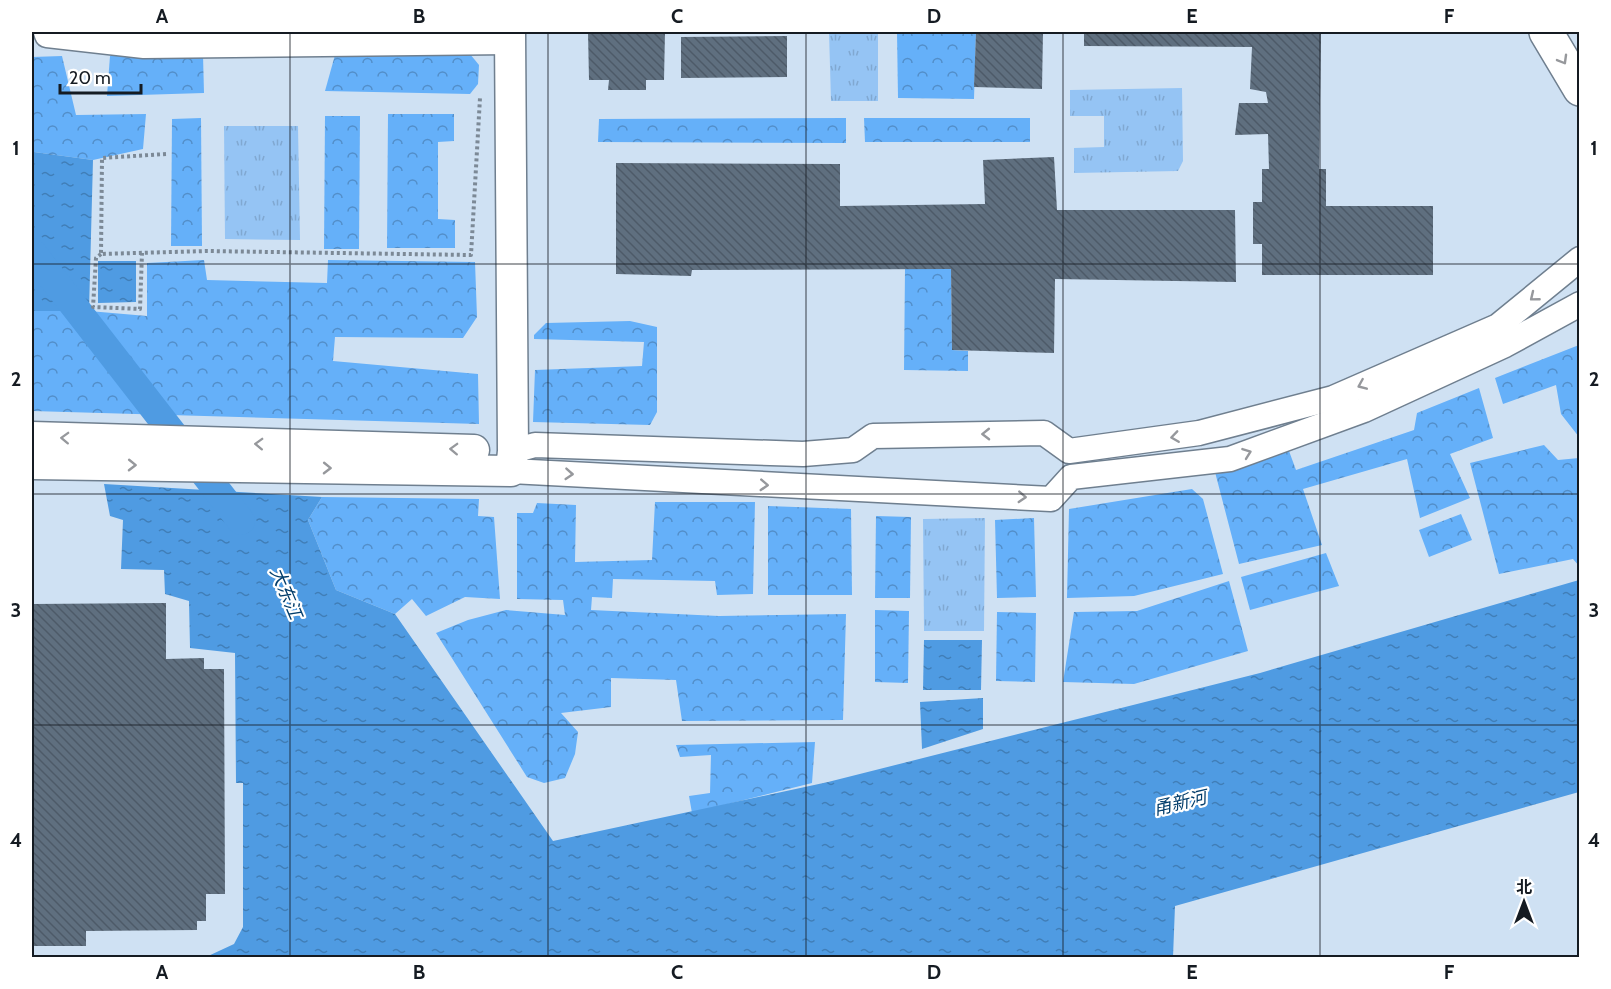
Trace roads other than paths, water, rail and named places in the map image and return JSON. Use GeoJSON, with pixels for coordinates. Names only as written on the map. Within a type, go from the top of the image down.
{"type":"FeatureCollection","features":[{"type":"Feature","properties":{"kind":"main road"},"geometry":{"type":"LineString","coordinates":[[1546,32],[1580,89]]}},
{"type":"Feature","properties":{"kind":"street"},"geometry":{"type":"LineString","coordinates":[[46,32],[47,35],[144,46],[503,37],[505,461]]}},
{"type":"Feature","properties":{"kind":"street"},"geometry":{"type":"LineString","coordinates":[[32,464],[505,461],[535,445],[803,454],[853,450],[873,436],[1044,434],[1069,451],[1199,434],[1333,398],[1498,326],[1580,260]]}},
{"type":"Feature","properties":{"kind":"street"},"geometry":{"type":"LineString","coordinates":[[32,437],[505,461],[1051,499],[1071,477],[1230,459],[1364,410],[1505,345],[1580,304]]}},
{"type":"Feature","properties":{"kind":"water"},"geometry":{"type":"Polygon","coordinates":[[[32,148],[34,152],[93,160],[89,311],[32,311],[32,148]]]}},
{"type":"Feature","properties":{"kind":"water"},"geometry":{"type":"Polygon","coordinates":[[[98,261],[136,261],[136,302],[98,303],[98,261]]]}},
{"type":"Feature","properties":{"kind":"water","name":"甬新河"},"geometry":{"type":"Polygon","coordinates":[[[104,484],[322,497],[308,520],[336,590],[395,614],[553,841],[828,782],[1260,673],[1579,580],[1579,792],[1175,906],[1173,957],[206,957],[234,944],[243,927],[243,783],[236,783],[235,653],[190,648],[189,601],[165,594],[164,570],[121,569],[123,520],[110,516],[104,484]]]}},
{"type":"Feature","properties":{"kind":"water"},"geometry":{"type":"Polygon","coordinates":[[[924,640],[982,640],[981,690],[923,690],[924,640]]]}},
{"type":"Feature","properties":{"kind":"water"},"geometry":{"type":"Polygon","coordinates":[[[983,698],[983,729],[922,749],[920,702],[983,698]]]}},
{"type":"Feature","properties":{"kind":"waterway","name":"大东江"},"geometry":{"type":"LineString","coordinates":[[32,252],[241,521]]}}]}
